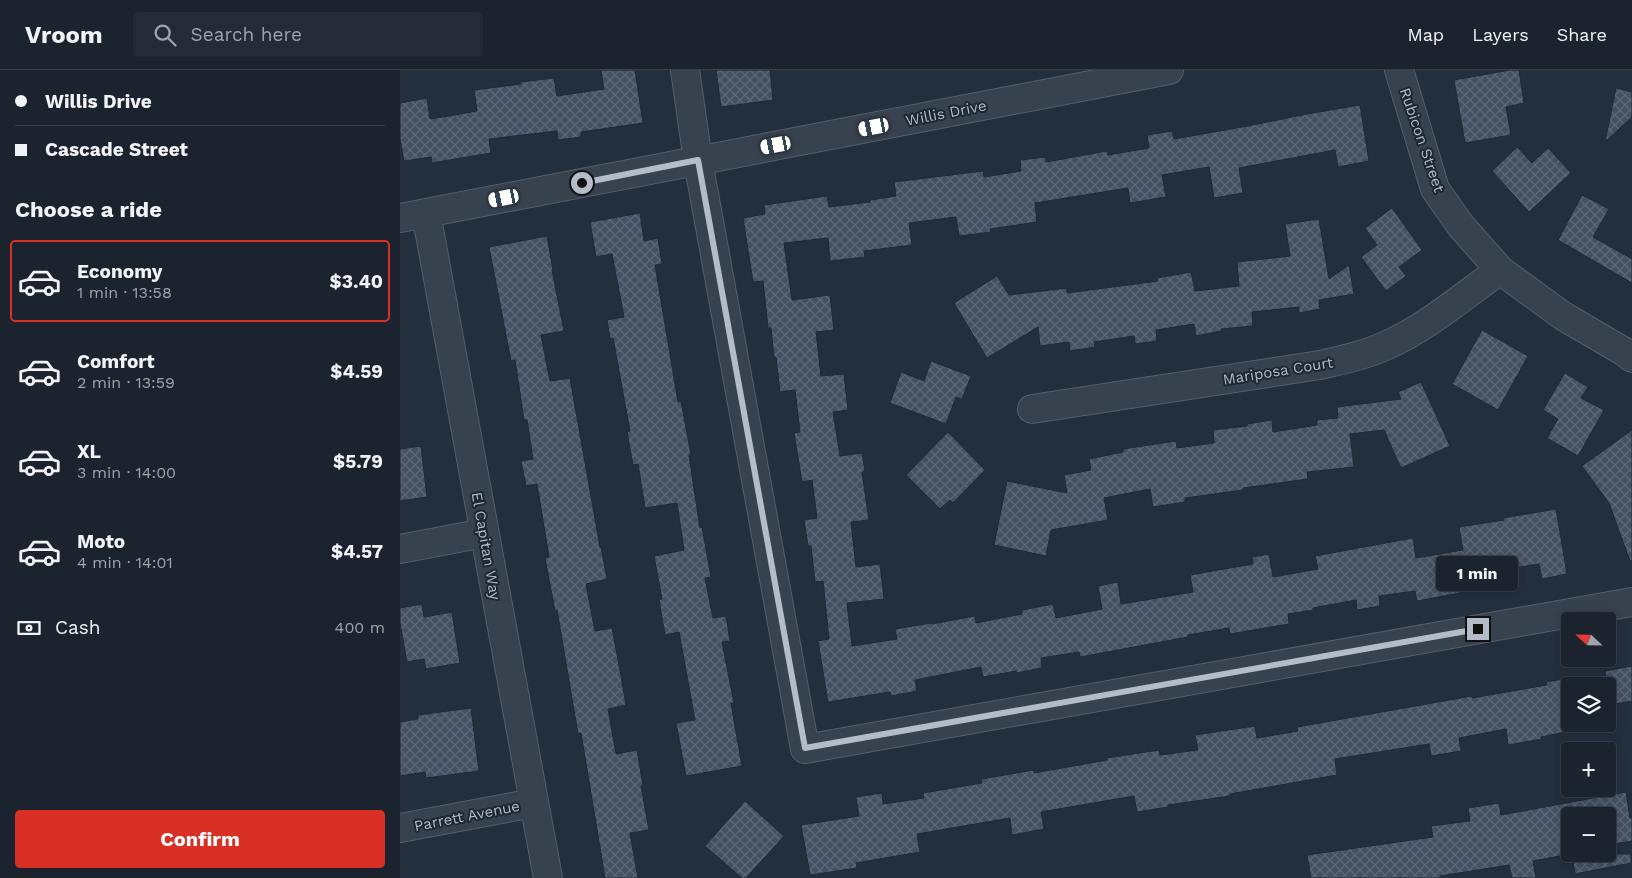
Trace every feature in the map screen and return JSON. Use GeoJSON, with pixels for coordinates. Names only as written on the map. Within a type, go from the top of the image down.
{"type":"FeatureCollection","features":[{"type":"Feature","properties":{"kind":"street"},"geometry":{"type":"LineString","coordinates":[[685,70],[698,160],[805,748],[1632,602]]}},
{"type":"Feature","properties":{"kind":"street","name":"Willis Drive"},"geometry":{"type":"LineString","coordinates":[[413,215],[1169,70]]}},
{"type":"Feature","properties":{"kind":"street","name":"Rubicon Street"},"geometry":{"type":"LineString","coordinates":[[1399,70],[1435,189],[1460,226],[1500,270],[1563,316],[1622,350],[1632,358]]}},
{"type":"Feature","properties":{"kind":"street","name":"El Capitan Way"},"geometry":{"type":"LineString","coordinates":[[413,215],[484,533],[548,878]]}},
{"type":"Feature","properties":{"kind":"street","name":"Mariposa Court"},"geometry":{"type":"LineString","coordinates":[[1032,409],[1320,365],[1350,358],[1386,346],[1419,328],[1500,270]]}},
{"type":"Feature","properties":{"kind":"street"},"geometry":{"type":"LineString","coordinates":[[400,549],[484,533]]}},
{"type":"Feature","properties":{"kind":"street","name":"Parrett Avenue"},"geometry":{"type":"LineString","coordinates":[[400,828],[534,803]]}},
{"type":"Feature","properties":{"kind":"building"},"geometry":{"type":"Polygon","coordinates":[[[601,70],[635,70],[643,123],[581,132],[581,137],[558,140],[557,131],[489,139],[491,153],[432,163],[431,157],[404,161],[400,139],[400,103],[427,98],[430,119],[449,116],[477,111],[474,90],[554,78],[557,96],[604,89],[601,70]]]}},
{"type":"Feature","properties":{"kind":"building"},"geometry":{"type":"Polygon","coordinates":[[[716,70],[770,70],[773,100],[721,107],[716,70]]]}},
{"type":"Feature","properties":{"kind":"building"},"geometry":{"type":"Polygon","coordinates":[[[1519,70],[1524,103],[1506,107],[1511,135],[1465,143],[1454,80],[1519,70]]]}},
{"type":"Feature","properties":{"kind":"building"},"geometry":{"type":"Polygon","coordinates":[[[1616,88],[1632,92],[1632,117],[1605,142],[1616,88]]]}},
{"type":"Feature","properties":{"kind":"building"},"geometry":{"type":"Polygon","coordinates":[[[1360,105],[1369,161],[1338,167],[1335,150],[1239,168],[1243,193],[1214,198],[1209,167],[1162,175],[1166,197],[1130,203],[1128,188],[1035,203],[1037,222],[990,229],[991,232],[959,236],[956,217],[909,223],[912,245],[864,251],[865,257],[830,261],[828,238],[784,243],[792,300],[830,295],[834,330],[816,332],[821,376],[844,374],[848,410],[833,412],[840,456],[862,453],[865,471],[862,472],[869,520],[851,522],[856,567],[880,564],[884,599],[847,603],[852,646],[897,639],[895,629],[975,616],[976,623],[1022,614],[1022,610],[1053,604],[1056,618],[1102,609],[1098,586],[1118,582],[1121,604],[1193,592],[1190,575],[1253,564],[1252,557],[1269,554],[1273,577],[1318,569],[1315,556],[1413,538],[1416,558],[1463,550],[1459,527],[1556,509],[1567,574],[1542,579],[1539,564],[1501,570],[1502,579],[1474,583],[1476,590],[1417,601],[1415,591],[1379,596],[1380,606],[1357,610],[1356,600],[1288,614],[1289,624],[1230,634],[1229,628],[1080,657],[1079,652],[1041,658],[1042,668],[1016,673],[1016,671],[983,677],[981,667],[915,680],[917,691],[891,696],[890,692],[828,702],[818,641],[829,639],[823,581],[815,582],[811,546],[808,546],[804,520],[817,518],[812,480],[802,482],[794,433],[800,432],[795,390],[780,392],[771,328],[768,328],[763,281],[753,282],[743,218],[765,214],[764,205],[827,196],[829,207],[870,202],[870,200],[896,196],[894,182],[983,171],[984,177],[1021,171],[1020,160],[1046,157],[1046,162],[1107,151],[1108,155],[1149,148],[1147,135],[1172,131],[1174,139],[1360,105]]]}},
{"type":"Feature","properties":{"kind":"building"},"geometry":{"type":"Polygon","coordinates":[[[1517,147],[1532,163],[1548,148],[1571,173],[1529,212],[1492,171],[1517,147]]]}},
{"type":"Feature","properties":{"kind":"building"},"geometry":{"type":"Polygon","coordinates":[[[1582,195],[1609,209],[1593,237],[1632,259],[1632,283],[1558,240],[1582,195]]]}},
{"type":"Feature","properties":{"kind":"building"},"geometry":{"type":"Polygon","coordinates":[[[1392,208],[1422,250],[1399,267],[1406,276],[1386,291],[1361,257],[1377,245],[1365,228],[1392,208]]]}},
{"type":"Feature","properties":{"kind":"building"},"geometry":{"type":"Polygon","coordinates":[[[640,213],[644,241],[658,238],[662,264],[655,265],[678,402],[681,401],[691,455],[689,455],[700,528],[702,527],[711,577],[705,578],[713,618],[726,616],[730,641],[722,642],[734,703],[731,703],[742,766],[686,776],[676,723],[695,720],[679,632],[665,635],[659,600],[662,599],[654,556],[684,550],[677,503],[645,508],[638,464],[633,465],[627,432],[630,431],[613,338],[610,339],[607,320],[624,317],[612,254],[596,257],[590,222],[640,213]]]}},
{"type":"Feature","properties":{"kind":"building"},"geometry":{"type":"Polygon","coordinates":[[[1319,219],[1329,279],[1349,265],[1354,294],[1319,300],[1320,309],[1299,313],[1299,307],[1252,312],[1253,326],[1221,329],[1221,331],[1196,336],[1194,324],[1156,330],[1157,341],[1135,344],[1134,336],[1094,342],[1095,347],[1070,351],[1069,342],[1040,346],[1038,327],[987,358],[954,303],[997,276],[1009,295],[1067,288],[1067,293],[1158,281],[1157,278],[1191,272],[1195,291],[1239,286],[1237,262],[1290,256],[1285,224],[1319,219]]]}},
{"type":"Feature","properties":{"kind":"building"},"geometry":{"type":"Polygon","coordinates":[[[547,236],[564,331],[541,335],[550,381],[570,378],[607,579],[586,584],[595,631],[612,628],[621,676],[626,705],[608,709],[616,754],[637,750],[649,830],[630,833],[638,878],[605,878],[581,733],[578,734],[557,610],[555,611],[545,558],[549,557],[537,484],[526,486],[521,461],[533,459],[527,420],[524,420],[515,360],[511,361],[489,247],[547,236]]]}},
{"type":"Feature","properties":{"kind":"building"},"geometry":{"type":"Polygon","coordinates":[[[1482,330],[1528,356],[1498,410],[1452,384],[1482,330]]]}},
{"type":"Feature","properties":{"kind":"building"},"geometry":{"type":"Polygon","coordinates":[[[931,361],[971,376],[962,399],[956,397],[946,424],[890,403],[901,372],[924,381],[931,361]]]}},
{"type":"Feature","properties":{"kind":"building"},"geometry":{"type":"Polygon","coordinates":[[[1565,373],[1588,387],[1581,398],[1604,410],[1578,456],[1547,438],[1558,419],[1543,410],[1565,373]]]}},
{"type":"Feature","properties":{"kind":"building"},"geometry":{"type":"Polygon","coordinates":[[[1421,382],[1450,446],[1401,468],[1384,430],[1350,434],[1354,467],[1307,472],[1308,479],[1185,498],[1185,502],[1153,507],[1150,489],[1104,498],[1108,520],[1051,530],[1046,556],[994,545],[1007,481],[1067,493],[1064,475],[1091,470],[1089,459],[1123,452],[1123,449],[1176,441],[1177,448],[1214,443],[1213,430],[1247,426],[1247,424],[1272,420],[1273,432],[1317,425],[1317,420],[1338,418],[1337,407],[1401,399],[1398,392],[1421,382]]]}},
{"type":"Feature","properties":{"kind":"building"},"geometry":{"type":"Polygon","coordinates":[[[1632,430],[1632,560],[1630,561],[1609,503],[1582,466],[1632,430]]]}},
{"type":"Feature","properties":{"kind":"building"},"geometry":{"type":"Polygon","coordinates":[[[948,432],[985,470],[953,503],[950,500],[940,509],[906,475],[948,432]]]}},
{"type":"Feature","properties":{"kind":"building"},"geometry":{"type":"Polygon","coordinates":[[[421,446],[427,497],[400,501],[400,449],[421,446]]]}},
{"type":"Feature","properties":{"kind":"building"},"geometry":{"type":"Polygon","coordinates":[[[422,604],[424,617],[452,612],[460,663],[426,669],[424,659],[407,662],[400,623],[400,608],[422,604]]]}},
{"type":"Feature","properties":{"kind":"building"},"geometry":{"type":"Polygon","coordinates":[[[1632,666],[1632,701],[1616,704],[1616,677],[1606,677],[1605,671],[1632,666]]]}},
{"type":"Feature","properties":{"kind":"building"},"geometry":{"type":"Polygon","coordinates":[[[1561,680],[1561,732],[1565,732],[1541,737],[1542,739],[1508,745],[1506,729],[1459,738],[1461,751],[1431,756],[1429,744],[1335,759],[1337,775],[1230,794],[1230,796],[1168,805],[1168,807],[1137,812],[1134,796],[1041,812],[1044,829],[1012,835],[1010,818],[917,834],[920,852],[856,863],[857,868],[810,875],[801,825],[859,816],[856,797],[882,793],[883,804],[924,798],[923,793],[982,783],[981,779],[1034,770],[1034,773],[1107,760],[1107,758],[1159,750],[1160,755],[1198,750],[1195,735],[1255,726],[1257,738],[1298,731],[1297,727],[1472,696],[1472,698],[1547,685],[1546,682],[1561,680]]]}},
{"type":"Feature","properties":{"kind":"building"},"geometry":{"type":"Polygon","coordinates":[[[471,708],[479,771],[426,778],[425,772],[400,776],[400,722],[418,719],[418,715],[471,708]]]}},
{"type":"Feature","properties":{"kind":"building"},"geometry":{"type":"Polygon","coordinates":[[[1626,792],[1630,818],[1632,818],[1632,841],[1616,844],[1616,807],[1561,807],[1561,856],[1533,861],[1536,878],[1512,878],[1509,865],[1440,876],[1441,878],[1311,878],[1307,855],[1433,837],[1431,826],[1470,821],[1468,808],[1499,803],[1501,815],[1599,797],[1616,797],[1616,794],[1626,792]]]}},
{"type":"Feature","properties":{"kind":"building"},"geometry":{"type":"Polygon","coordinates":[[[745,801],[784,836],[746,878],[742,878],[705,846],[745,801]]]}},
{"type":"Feature","properties":{"kind":"building"},"geometry":{"type":"Polygon","coordinates":[[[1616,854],[1631,854],[1631,863],[1575,874],[1573,862],[1616,862],[1616,854]]]}},
{"type":"Feature","properties":{"kind":"route"},"geometry":{"type":"LineString","coordinates":[[582,183],[698,160],[805,748],[1478,629]]}}]}
